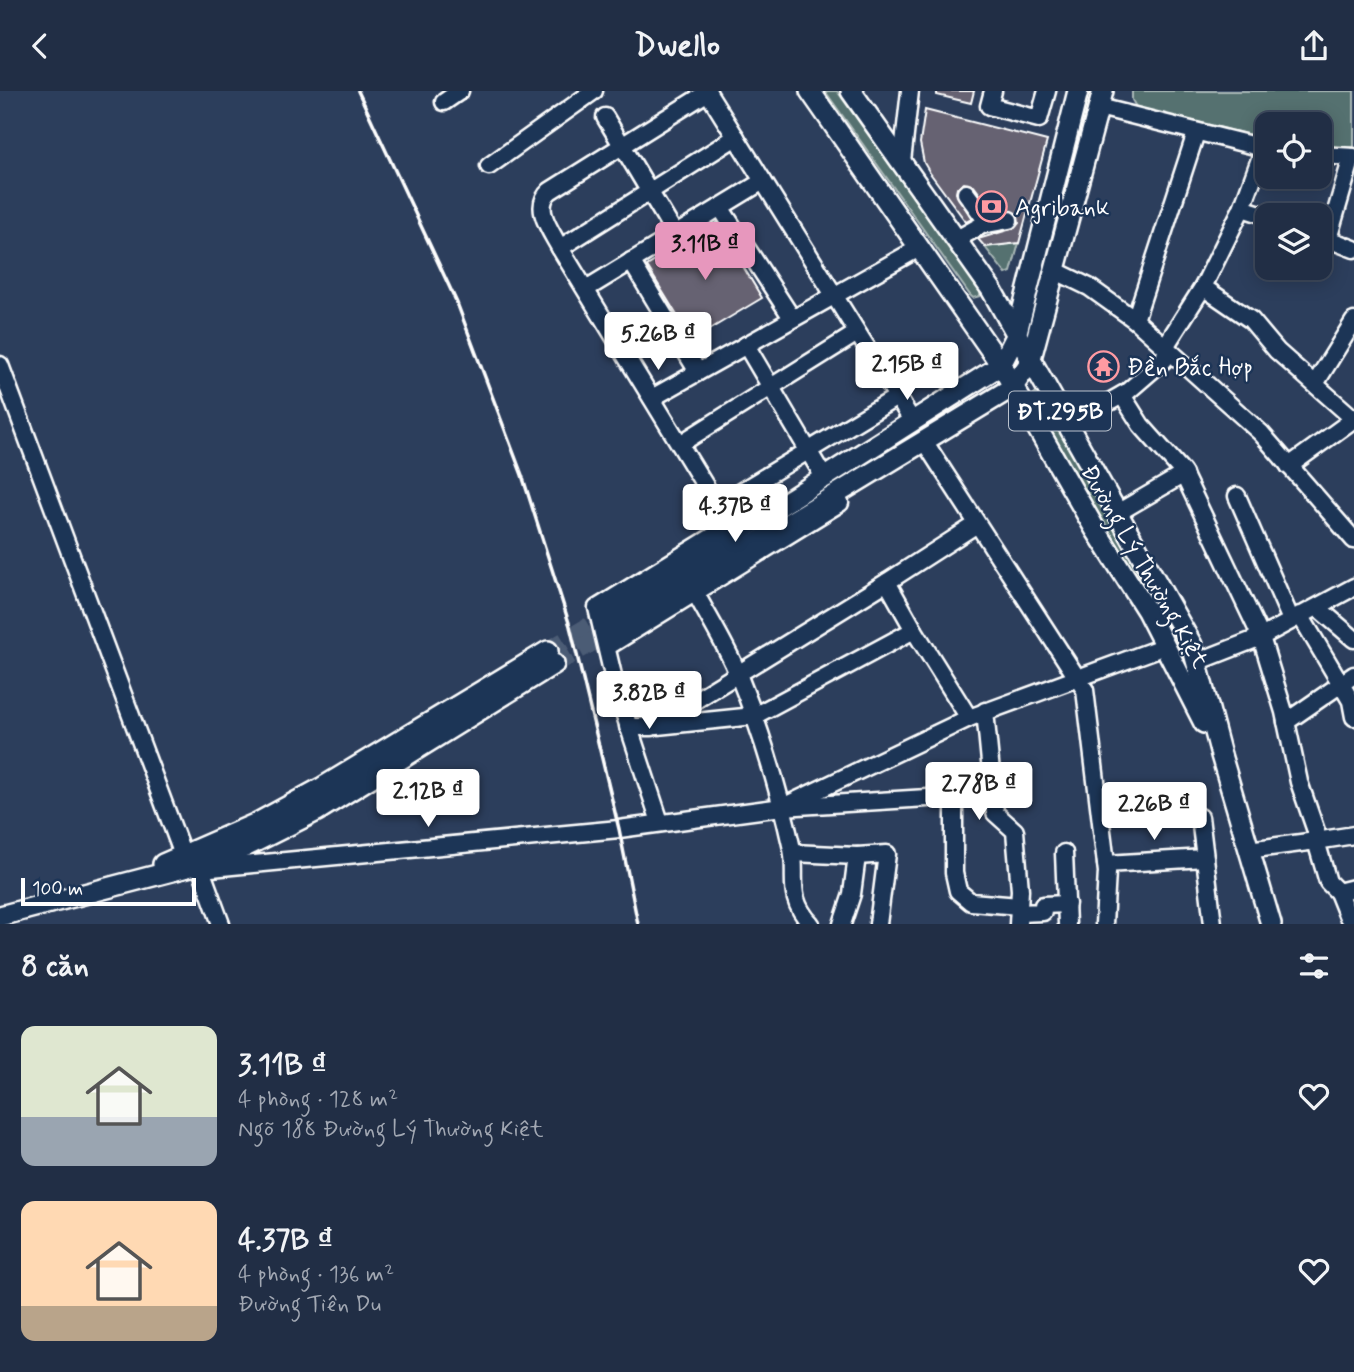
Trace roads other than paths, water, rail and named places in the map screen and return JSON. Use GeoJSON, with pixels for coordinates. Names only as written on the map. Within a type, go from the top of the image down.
{"type":"FeatureCollection","features":[{"type":"Feature","properties":{"kind":"main road","name":"Đường Lý Thường Kiệt"},"geometry":{"type":"LineString","coordinates":[[810,91],[1001,365],[1147,611],[1221,755]]}},
{"type":"Feature","properties":{"kind":"main road","name":"Đường Lý Thường Kiệt"},"geometry":{"type":"LineString","coordinates":[[852,91],[991,289],[1030,362],[1119,512],[1192,646],[1271,924]]}},
{"type":"Feature","properties":{"kind":"main road"},"geometry":{"type":"LineString","coordinates":[[608,631],[822,475],[873,447],[1001,365],[1016,336],[1077,91]]}},
{"type":"Feature","properties":{"kind":"main road"},"geometry":{"type":"LineString","coordinates":[[737,537],[885,465],[1013,387],[1030,362],[1101,99]]}},
{"type":"Feature","properties":{"kind":"main road"},"geometry":{"type":"LineString","coordinates":[[0,916],[121,884],[244,847],[317,811],[551,657]]}},
{"type":"Feature","properties":{"kind":"street"},"geometry":{"type":"LineString","coordinates":[[444,103],[460,91]]}},
{"type":"Feature","properties":{"kind":"street"},"geometry":{"type":"LineString","coordinates":[[489,166],[594,91]]}},
{"type":"Feature","properties":{"kind":"street"},"geometry":{"type":"LineString","coordinates":[[660,823],[628,727],[608,631],[597,608],[737,537],[560,248],[546,222],[541,206],[543,197],[707,91],[913,422]]}},
{"type":"Feature","properties":{"kind":"street"},"geometry":{"type":"LineString","coordinates":[[902,161],[910,91]]}},
{"type":"Feature","properties":{"kind":"street"},"geometry":{"type":"LineString","coordinates":[[993,91],[989,106],[1039,119],[1047,91]]}},
{"type":"Feature","properties":{"kind":"street"},"geometry":{"type":"LineString","coordinates":[[1101,99],[1196,133],[1255,146]]}},
{"type":"Feature","properties":{"kind":"street"},"geometry":{"type":"LineString","coordinates":[[605,117],[675,234]]}},
{"type":"Feature","properties":{"kind":"street"},"geometry":{"type":"LineString","coordinates":[[1135,320],[1196,133]]}},
{"type":"Feature","properties":{"kind":"street"},"geometry":{"type":"LineString","coordinates":[[560,248],[736,137]]}},
{"type":"Feature","properties":{"kind":"street"},"geometry":{"type":"LineString","coordinates":[[1332,156],[1353,157],[1332,215]]}},
{"type":"Feature","properties":{"kind":"street"},"geometry":{"type":"LineString","coordinates":[[1069,425],[1122,395],[1164,360],[1168,342],[1203,287],[1255,176]]}},
{"type":"Feature","properties":{"kind":"street"},"geometry":{"type":"LineString","coordinates":[[586,289],[763,181]]}},
{"type":"Feature","properties":{"kind":"street"},"geometry":{"type":"LineString","coordinates":[[965,193],[988,223]]}},
{"type":"Feature","properties":{"kind":"street"},"geometry":{"type":"LineString","coordinates":[[720,207],[792,318]]}},
{"type":"Feature","properties":{"kind":"street"},"geometry":{"type":"LineString","coordinates":[[1242,208],[1255,212]]}},
{"type":"Feature","properties":{"kind":"street"},"geometry":{"type":"LineString","coordinates":[[957,239],[988,223],[1009,220]]}},
{"type":"Feature","properties":{"kind":"street"},"geometry":{"type":"LineString","coordinates":[[1332,240],[1354,249]]}},
{"type":"Feature","properties":{"kind":"street"},"geometry":{"type":"LineString","coordinates":[[652,398],[919,249]]}},
{"type":"Feature","properties":{"kind":"street"},"geometry":{"type":"LineString","coordinates":[[631,261],[698,372]]}},
{"type":"Feature","properties":{"kind":"street"},"geometry":{"type":"LineString","coordinates":[[1056,271],[1089,287],[1135,320],[1261,433],[1354,540]]}},
{"type":"Feature","properties":{"kind":"street"},"geometry":{"type":"LineString","coordinates":[[1203,287],[1251,320],[1278,351],[1354,419],[1289,465]]}},
{"type":"Feature","properties":{"kind":"street"},"geometry":{"type":"LineString","coordinates":[[1315,384],[1354,321]]}},
{"type":"Feature","properties":{"kind":"street"},"geometry":{"type":"LineString","coordinates":[[680,444],[857,333]]}},
{"type":"Feature","properties":{"kind":"street"},"geometry":{"type":"LineString","coordinates":[[746,345],[822,475]]}},
{"type":"Feature","properties":{"kind":"street"},"geometry":{"type":"LineString","coordinates":[[0,365],[220,924]]}},
{"type":"Feature","properties":{"kind":"street"},"geometry":{"type":"LineString","coordinates":[[1122,395],[1141,425],[1184,474],[1261,637],[1328,882],[1338,892],[1348,917]]}},
{"type":"Feature","properties":{"kind":"street"},"geometry":{"type":"LineString","coordinates":[[717,506],[897,397]]}},
{"type":"Feature","properties":{"kind":"street"},"geometry":{"type":"LineString","coordinates":[[924,441],[1085,690],[1106,864],[1104,924]]}},
{"type":"Feature","properties":{"kind":"street"},"geometry":{"type":"LineString","coordinates":[[608,631],[696,594],[878,479],[885,465]]}},
{"type":"Feature","properties":{"kind":"street"},"geometry":{"type":"LineString","coordinates":[[1119,512],[1184,474]]}},
{"type":"Feature","properties":{"kind":"street"},"geometry":{"type":"LineString","coordinates":[[1237,496],[1295,618],[1347,679],[1354,717]]}},
{"type":"Feature","properties":{"kind":"street"},"geometry":{"type":"LineString","coordinates":[[652,727],[977,524]]}},
{"type":"Feature","properties":{"kind":"street"},"geometry":{"type":"LineString","coordinates":[[887,582],[969,718]]}},
{"type":"Feature","properties":{"kind":"street"},"geometry":{"type":"LineString","coordinates":[[1197,662],[1261,637],[1354,587]]}},
{"type":"Feature","properties":{"kind":"street"},"geometry":{"type":"LineString","coordinates":[[696,594],[738,672],[754,716],[793,853],[794,891],[804,916],[811,924]]}},
{"type":"Feature","properties":{"kind":"street"},"geometry":{"type":"LineString","coordinates":[[1318,608],[1354,639]]}},
{"type":"Feature","properties":{"kind":"street"},"geometry":{"type":"LineString","coordinates":[[628,727],[754,716],[914,630]]}},
{"type":"Feature","properties":{"kind":"street"},"geometry":{"type":"LineString","coordinates":[[782,807],[985,711],[1165,646]]}},
{"type":"Feature","properties":{"kind":"street"},"geometry":{"type":"LineString","coordinates":[[1286,722],[1347,679]]}},
{"type":"Feature","properties":{"kind":"street"},"geometry":{"type":"LineString","coordinates":[[985,711],[995,813],[1015,831],[1018,914]]}},
{"type":"Feature","properties":{"kind":"street"},"geometry":{"type":"LineString","coordinates":[[194,863],[605,831],[782,807],[992,794]]}},
{"type":"Feature","properties":{"kind":"street"},"geometry":{"type":"LineString","coordinates":[[954,796],[954,873],[958,891],[971,902],[1018,914],[1043,912],[1043,905],[1067,904]]}},
{"type":"Feature","properties":{"kind":"street"},"geometry":{"type":"LineString","coordinates":[[1200,817],[1208,924]]}},
{"type":"Feature","properties":{"kind":"street"},"geometry":{"type":"LineString","coordinates":[[1248,850],[1354,835]]}},
{"type":"Feature","properties":{"kind":"street"},"geometry":{"type":"LineString","coordinates":[[793,853],[857,856],[887,854],[878,924]]}},
{"type":"Feature","properties":{"kind":"street"},"geometry":{"type":"LineString","coordinates":[[1064,853],[1067,924]]}},
{"type":"Feature","properties":{"kind":"street"},"geometry":{"type":"LineString","coordinates":[[842,924],[852,894],[857,856]]}},
{"type":"Feature","properties":{"kind":"street"},"geometry":{"type":"LineString","coordinates":[[1106,864],[1205,858]]}},
{"type":"Feature","properties":{"kind":"street"},"geometry":{"type":"LineString","coordinates":[[1338,892],[1354,888]]}},
{"type":"Feature","properties":{"kind":"tunnel"},"geometry":{"type":"LineString","coordinates":[[548,651],[607,616]]}},
{"type":"Feature","properties":{"kind":"tunnel"},"geometry":{"type":"LineString","coordinates":[[554,664],[611,631]]}},
{"type":"Feature","properties":{"kind":"railway"},"geometry":{"type":"LineString","coordinates":[[358,91],[457,303],[522,475],[570,626],[619,829],[638,924]]}},
{"type":"Feature","properties":{"kind":"place","name":"Agribank"},"geometry":{"type":"Point","coordinates":[992,207]}},
{"type":"Feature","properties":{"kind":"place","name":"Đền Bắc Hợp"},"geometry":{"type":"Point","coordinates":[1104,367]}}]}
